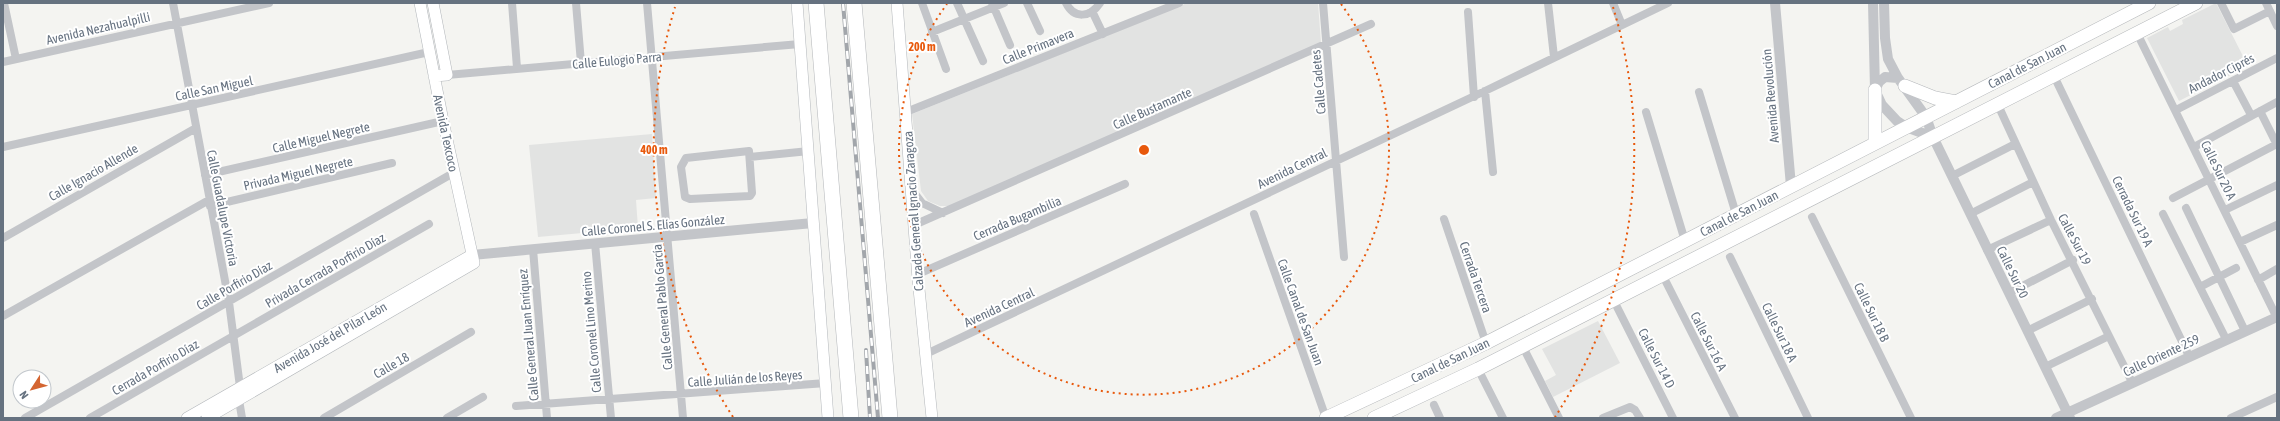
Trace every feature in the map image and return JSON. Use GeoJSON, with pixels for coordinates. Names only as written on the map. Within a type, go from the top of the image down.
{"type":"FeatureCollection","features":[{"type":"Feature","properties":{"kind":"highway"},"geometry":{"type":"LineString","coordinates":[[816,3],[851,418]]}},
{"type":"Feature","properties":{"kind":"highway"},"geometry":{"type":"LineString","coordinates":[[854,3],[890,418]]}},
{"type":"Feature","properties":{"kind":"main road","name":"Avenida Texcoco"},"geometry":{"type":"LineString","coordinates":[[420,3],[443,121],[473,259]]}},
{"type":"Feature","properties":{"kind":"main road","name":"Avenida Texcoco"},"geometry":{"type":"LineString","coordinates":[[434,3],[447,75]]}},
{"type":"Feature","properties":{"kind":"main road"},"geometry":{"type":"LineString","coordinates":[[797,3],[828,418]]}},
{"type":"Feature","properties":{"kind":"main road","name":"Calzada General Ignacio Zaragoza"},"geometry":{"type":"LineString","coordinates":[[897,3],[918,274],[932,418]]}},
{"type":"Feature","properties":{"kind":"main road","name":"Canal de San Juan"},"geometry":{"type":"LineString","coordinates":[[1326,418],[1420,376],[1486,343],[2149,3]]}},
{"type":"Feature","properties":{"kind":"main road","name":"Canal de San Juan"},"geometry":{"type":"LineString","coordinates":[[1374,418],[1478,369],[1522,345],[1616,304],[1662,274],[1998,105],[2196,3]]}},
{"type":"Feature","properties":{"kind":"main road"},"geometry":{"type":"LineString","coordinates":[[426,36],[439,36]]}},
{"type":"Feature","properties":{"kind":"main road","name":"Calle Eulogio Parra"},"geometry":{"type":"LineString","coordinates":[[434,76],[447,75]]}},
{"type":"Feature","properties":{"kind":"main road"},"geometry":{"type":"LineString","coordinates":[[1902,82],[1924,95],[1956,102]]}},
{"type":"Feature","properties":{"kind":"main road"},"geometry":{"type":"LineString","coordinates":[[1875,90],[1875,143]]}},
{"type":"Feature","properties":{"kind":"main road","name":"Avenida José del Pilar León"},"geometry":{"type":"LineString","coordinates":[[187,418],[240,387],[473,259]]}},
{"type":"Feature","properties":{"kind":"main road","name":"Avenida José del Pilar León"},"geometry":{"type":"LineString","coordinates":[[207,418],[473,259]]}},
{"type":"Feature","properties":{"kind":"street"},"geometry":{"type":"LineString","coordinates":[[4,3],[16,59]]}},
{"type":"Feature","properties":{"kind":"street","name":"Calle Guadalupe Victoria"},"geometry":{"type":"LineString","coordinates":[[173,3],[209,203],[229,302],[240,387],[239,400],[242,418]]}},
{"type":"Feature","properties":{"kind":"street","name":"Avenida Nezahualpilli"},"geometry":{"type":"LineString","coordinates":[[3,62],[269,3]]}},
{"type":"Feature","properties":{"kind":"street"},"geometry":{"type":"LineString","coordinates":[[512,3],[517,68]]}},
{"type":"Feature","properties":{"kind":"street"},"geometry":{"type":"LineString","coordinates":[[576,3],[581,63]]}},
{"type":"Feature","properties":{"kind":"street","name":"Calle General Pablo García"},"geometry":{"type":"LineString","coordinates":[[647,3],[683,418]]}},
{"type":"Feature","properties":{"kind":"street"},"geometry":{"type":"LineString","coordinates":[[922,3],[946,70]]}},
{"type":"Feature","properties":{"kind":"street"},"geometry":{"type":"LineString","coordinates":[[957,3],[983,61]]}},
{"type":"Feature","properties":{"kind":"street"},"geometry":{"type":"LineString","coordinates":[[932,32],[993,5],[1004,3]]}},
{"type":"Feature","properties":{"kind":"street"},"geometry":{"type":"LineString","coordinates":[[1027,3],[1040,31]]}},
{"type":"Feature","properties":{"kind":"street"},"geometry":{"type":"LineString","coordinates":[[1066,3],[1076,15],[1092,11],[1100,3]]}},
{"type":"Feature","properties":{"kind":"street","name":"Calle Primavera"},"geometry":{"type":"LineString","coordinates":[[906,112],[1179,3]]}},
{"type":"Feature","properties":{"kind":"street","name":"Calle Cadetes"},"geometry":{"type":"LineString","coordinates":[[1323,3],[1344,257]]}},
{"type":"Feature","properties":{"kind":"street"},"geometry":{"type":"LineString","coordinates":[[1548,3],[1554,57]]}},
{"type":"Feature","properties":{"kind":"street"},"geometry":{"type":"LineString","coordinates":[[1613,3],[1622,25]]}},
{"type":"Feature","properties":{"kind":"street","name":"Avenida Central"},"geometry":{"type":"LineString","coordinates":[[926,354],[1336,160],[1474,97],[1622,25],[1654,6],[1668,3]]}},
{"type":"Feature","properties":{"kind":"street","name":"Avenida Revolución"},"geometry":{"type":"LineString","coordinates":[[1775,3],[1791,186]]}},
{"type":"Feature","properties":{"kind":"street"},"geometry":{"type":"LineString","coordinates":[[1873,3],[1875,90],[1888,113],[1906,127],[1933,137]]}},
{"type":"Feature","properties":{"kind":"street","name":"Calle Sur 20"},"geometry":{"type":"LineString","coordinates":[[1884,3],[1886,50],[1891,67],[1926,117],[1933,137],[1987,250],[2069,416]]}},
{"type":"Feature","properties":{"kind":"street"},"geometry":{"type":"LineString","coordinates":[[2221,3],[2234,29],[2270,11]]}},
{"type":"Feature","properties":{"kind":"street"},"geometry":{"type":"LineString","coordinates":[[2266,3],[2277,26]]}},
{"type":"Feature","properties":{"kind":"street"},"geometry":{"type":"LineString","coordinates":[[993,5],[1010,45]]}},
{"type":"Feature","properties":{"kind":"street"},"geometry":{"type":"LineString","coordinates":[[1092,11],[1103,34]]}},
{"type":"Feature","properties":{"kind":"street"},"geometry":{"type":"LineString","coordinates":[[1468,12],[1474,97]]}},
{"type":"Feature","properties":{"kind":"street","name":"Calle Bustamante"},"geometry":{"type":"LineString","coordinates":[[914,225],[1327,45],[1371,24]]}},
{"type":"Feature","properties":{"kind":"street","name":"Calle Sur 20 A"},"geometry":{"type":"LineString","coordinates":[[2137,33],[2277,318]]}},
{"type":"Feature","properties":{"kind":"street","name":"Calle Eulogio Parra"},"geometry":{"type":"LineString","coordinates":[[447,75],[800,44]]}},
{"type":"Feature","properties":{"kind":"street","name":"Calle San Miguel"},"geometry":{"type":"LineString","coordinates":[[3,147],[429,52]]}},
{"type":"Feature","properties":{"kind":"street","name":"Andador Ciprés"},"geometry":{"type":"LineString","coordinates":[[2176,110],[2277,58]]}},
{"type":"Feature","properties":{"kind":"street","name":"Cerrada Sur 19 A"},"geometry":{"type":"LineString","coordinates":[[2054,76],[2190,356]]}},
{"type":"Feature","properties":{"kind":"street"},"geometry":{"type":"LineString","coordinates":[[1875,90],[1879,82],[1885,77],[1902,82]]}},
{"type":"Feature","properties":{"kind":"street"},"geometry":{"type":"LineString","coordinates":[[2233,81],[2251,115]]}},
{"type":"Feature","properties":{"kind":"street"},"geometry":{"type":"LineString","coordinates":[[1485,91],[1493,172]]}},
{"type":"Feature","properties":{"kind":"street"},"geometry":{"type":"LineString","coordinates":[[1699,92],[1736,214]]}},
{"type":"Feature","properties":{"kind":"street"},"geometry":{"type":"LineString","coordinates":[[2194,147],[2277,102]]}},
{"type":"Feature","properties":{"kind":"street","name":"Calle Sur 19"},"geometry":{"type":"LineString","coordinates":[[1998,105],[2051,220],[2073,260],[2132,382]]}},
{"type":"Feature","properties":{"kind":"street"},"geometry":{"type":"LineString","coordinates":[[2173,198],[2277,144],[2260,111]]}},
{"type":"Feature","properties":{"kind":"street"},"geometry":{"type":"LineString","coordinates":[[1646,112],[1685,241]]}},
{"type":"Feature","properties":{"kind":"street","name":"Calle Miguel Negrete"},"geometry":{"type":"LineString","coordinates":[[205,175],[443,121]]}},
{"type":"Feature","properties":{"kind":"street","name":"Calle Ignacio Allende"},"geometry":{"type":"LineString","coordinates":[[3,238],[196,128]]}},
{"type":"Feature","properties":{"kind":"street"},"geometry":{"type":"LineString","coordinates":[[1952,176],[2015,144]]}},
{"type":"Feature","properties":{"kind":"street"},"geometry":{"type":"LineString","coordinates":[[747,150],[749,151],[750,157],[752,193],[750,196],[690,199],[684,194],[681,167],[686,158],[747,150]]}},
{"type":"Feature","properties":{"kind":"street"},"geometry":{"type":"LineString","coordinates":[[750,157],[809,151]]}},
{"type":"Feature","properties":{"kind":"street","name":"Privada Miguel Negrete"},"geometry":{"type":"LineString","coordinates":[[209,203],[392,163]]}},
{"type":"Feature","properties":{"kind":"street","name":"Calle Porfirio Díaz"},"geometry":{"type":"LineString","coordinates":[[25,418],[455,172]]}},
{"type":"Feature","properties":{"kind":"street"},"geometry":{"type":"LineString","coordinates":[[1970,214],[2033,182]]}},
{"type":"Feature","properties":{"kind":"street","name":"Cerrada Bugambilia"},"geometry":{"type":"LineString","coordinates":[[918,274],[1125,184]]}},
{"type":"Feature","properties":{"kind":"street"},"geometry":{"type":"LineString","coordinates":[[2225,210],[2277,185]]}},
{"type":"Feature","properties":{"kind":"street"},"geometry":{"type":"LineString","coordinates":[[912,190],[922,203],[943,213]]}},
{"type":"Feature","properties":{"kind":"street"},"geometry":{"type":"LineString","coordinates":[[3,316],[209,203]]}},
{"type":"Feature","properties":{"kind":"street"},"geometry":{"type":"LineString","coordinates":[[2186,208],[2245,331]]}},
{"type":"Feature","properties":{"kind":"street","name":"Calle Canal de San Juan"},"geometry":{"type":"LineString","coordinates":[[1254,214],[1326,418]]}},
{"type":"Feature","properties":{"kind":"street"},"geometry":{"type":"LineString","coordinates":[[2164,214],[2226,339]]}},
{"type":"Feature","properties":{"kind":"street","name":"Calle Sur 18 B"},"geometry":{"type":"LineString","coordinates":[[1812,217],[1911,418]]}},
{"type":"Feature","properties":{"kind":"street","name":"Cerrada Tercera"},"geometry":{"type":"LineString","coordinates":[[1444,219],[1486,343]]}},
{"type":"Feature","properties":{"kind":"street"},"geometry":{"type":"LineString","coordinates":[[1987,250],[2051,220]]}},
{"type":"Feature","properties":{"kind":"street","name":"Calle Coronel S. Elías González"},"geometry":{"type":"LineString","coordinates":[[473,259],[495,252],[813,223]]}},
{"type":"Feature","properties":{"kind":"street","name":"Privada Cerrada Porfirio Díaz"},"geometry":{"type":"LineString","coordinates":[[233,336],[429,224]]}},
{"type":"Feature","properties":{"kind":"street"},"geometry":{"type":"LineString","coordinates":[[2240,242],[2277,224]]}},
{"type":"Feature","properties":{"kind":"street","name":"Calle Coronel Lino Merino"},"geometry":{"type":"LineString","coordinates":[[595,243],[611,418]]}},
{"type":"Feature","properties":{"kind":"street","name":"Calle General Juan Enríquez"},"geometry":{"type":"LineString","coordinates":[[533,249],[547,418]]}},
{"type":"Feature","properties":{"kind":"street","name":"Calle Sur 18 A"},"geometry":{"type":"LineString","coordinates":[[1730,257],[1808,418]]}},
{"type":"Feature","properties":{"kind":"street"},"geometry":{"type":"LineString","coordinates":[[2009,293],[2073,260]]}},
{"type":"Feature","properties":{"kind":"street"},"geometry":{"type":"LineString","coordinates":[[2200,287],[2236,268]]}},
{"type":"Feature","properties":{"kind":"street"},"geometry":{"type":"LineString","coordinates":[[2258,280],[2277,270]]}},
{"type":"Feature","properties":{"kind":"street","name":"Calle Sur 16 A"},"geometry":{"type":"LineString","coordinates":[[1662,274],[1735,418]]}},
{"type":"Feature","properties":{"kind":"street"},"geometry":{"type":"LineString","coordinates":[[2027,331],[2092,298]]}},
{"type":"Feature","properties":{"kind":"street","name":"Calle Sur 14 D"},"geometry":{"type":"LineString","coordinates":[[1616,304],[1673,418]]}},
{"type":"Feature","properties":{"kind":"street","name":"Calle Oriente 259"},"geometry":{"type":"LineString","coordinates":[[2056,418],[2069,416],[2132,382],[2226,339],[2277,318]]}},
{"type":"Feature","properties":{"kind":"street","name":"Calle 18"},"geometry":{"type":"LineString","coordinates":[[324,418],[471,332]]}},
{"type":"Feature","properties":{"kind":"street","name":"Cerrada Porfirio Díaz"},"geometry":{"type":"LineString","coordinates":[[90,418],[233,336]]}},
{"type":"Feature","properties":{"kind":"street"},"geometry":{"type":"LineString","coordinates":[[2045,367],[2109,336]]}},
{"type":"Feature","properties":{"kind":"street"},"geometry":{"type":"LineString","coordinates":[[1522,345],[1559,418]]}},
{"type":"Feature","properties":{"kind":"street"},"geometry":{"type":"LineString","coordinates":[[1478,369],[1503,418]]}},
{"type":"Feature","properties":{"kind":"street","name":"Calle Julián de los Reyes"},"geometry":{"type":"LineString","coordinates":[[516,406],[610,401],[826,383]]}},
{"type":"Feature","properties":{"kind":"street"},"geometry":{"type":"LineString","coordinates":[[447,418],[483,397]]}},
{"type":"Feature","properties":{"kind":"street"},"geometry":{"type":"LineString","coordinates":[[2231,418],[2277,397]]}},
{"type":"Feature","properties":{"kind":"street"},"geometry":{"type":"LineString","coordinates":[[1434,406],[1440,418]]}},
{"type":"Feature","properties":{"kind":"street"},"geometry":{"type":"LineString","coordinates":[[1603,418],[1630,407],[1635,410],[1640,418]]}},
{"type":"Feature","properties":{"kind":"shaded area"},"geometry":{"type":"Polygon","coordinates":[[[1187,3],[1318,3],[1321,43],[951,206],[940,206],[928,201],[921,191],[912,114],[1187,3]]]}},
{"type":"Feature","properties":{"kind":"shaded area"},"geometry":{"type":"Polygon","coordinates":[[[2216,3],[2248,66],[2179,101],[2147,38],[2168,27],[2170,31],[2183,24],[2182,20],[2216,3]]]}},
{"type":"Feature","properties":{"kind":"shaded area"},"geometry":{"type":"Polygon","coordinates":[[[652,134],[656,198],[636,200],[638,228],[538,237],[529,145],[652,134]]]}},
{"type":"Feature","properties":{"kind":"shaded area"},"geometry":{"type":"Polygon","coordinates":[[[1598,321],[1620,363],[1553,397],[1545,381],[1556,375],[1542,349],[1598,321]]]}},
{"type":"Feature","properties":{"kind":"railway"},"geometry":{"type":"LineString","coordinates":[[843,3],[878,418]]}},
{"type":"Feature","properties":{"kind":"railway"},"geometry":{"type":"LineString","coordinates":[[866,350],[870,418]]}}]}
